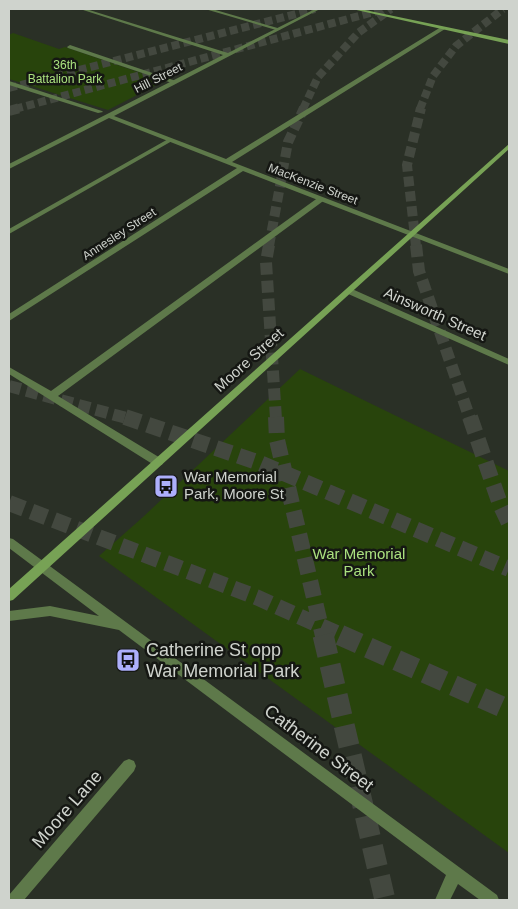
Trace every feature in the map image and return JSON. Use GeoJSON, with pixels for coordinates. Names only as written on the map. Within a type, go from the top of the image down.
{"type":"FeatureCollection","features":[{"type":"Feature","properties":{"kind":"main road"},"geometry":{"type":"LineString","coordinates":[[354,9],[509,42]]}},
{"type":"Feature","properties":{"kind":"main road","name":"Moore Street"},"geometry":{"type":"LineString","coordinates":[[9,596],[509,146]]}},
{"type":"Feature","properties":{"kind":"street"},"geometry":{"type":"LineString","coordinates":[[82,9],[228,55]]}},
{"type":"Feature","properties":{"kind":"street"},"geometry":{"type":"LineString","coordinates":[[207,9],[278,29]]}},
{"type":"Feature","properties":{"kind":"street","name":"Hill Street"},"geometry":{"type":"LineString","coordinates":[[9,167],[318,9]]}},
{"type":"Feature","properties":{"kind":"street"},"geometry":{"type":"LineString","coordinates":[[228,162],[442,28]]}},
{"type":"Feature","properties":{"kind":"street"},"geometry":{"type":"LineString","coordinates":[[70,47],[174,82]]}},
{"type":"Feature","properties":{"kind":"street"},"geometry":{"type":"LineString","coordinates":[[9,83],[100,112]]}},
{"type":"Feature","properties":{"kind":"street","name":"MacKenzie Street"},"geometry":{"type":"LineString","coordinates":[[109,116],[509,272]]}},
{"type":"Feature","properties":{"kind":"street"},"geometry":{"type":"LineString","coordinates":[[9,232],[170,140]]}},
{"type":"Feature","properties":{"kind":"street","name":"Annesley Street"},"geometry":{"type":"LineString","coordinates":[[9,318],[242,168]]}},
{"type":"Feature","properties":{"kind":"street"},"geometry":{"type":"LineString","coordinates":[[51,396],[322,199]]}},
{"type":"Feature","properties":{"kind":"street","name":"Ainsworth Street"},"geometry":{"type":"LineString","coordinates":[[349,291],[509,362]]}},
{"type":"Feature","properties":{"kind":"street"},"geometry":{"type":"LineString","coordinates":[[9,370],[158,462]]}},
{"type":"Feature","properties":{"kind":"street","name":"Catherine Street"},"geometry":{"type":"LineString","coordinates":[[9,542],[492,900]]}},
{"type":"Feature","properties":{"kind":"street","name":"Catherine Street"},"geometry":{"type":"LineString","coordinates":[[9,616],[50,611],[122,626]]}},
{"type":"Feature","properties":{"kind":"street","name":"Moore Lane"},"geometry":{"type":"LineString","coordinates":[[14,900],[129,766]]}},
{"type":"Feature","properties":{"kind":"street"},"geometry":{"type":"LineString","coordinates":[[442,900],[455,874]]}},
{"type":"Feature","properties":{"kind":"green space","name":"36th Battalion Park"},"geometry":{"type":"Polygon","coordinates":[[[13,33],[59,49],[65,47],[164,81],[108,110],[9,79],[9,35],[13,33]]]}},
{"type":"Feature","properties":{"kind":"green space","name":"War Memorial Park"},"geometry":{"type":"Polygon","coordinates":[[[300,369],[509,471],[509,853],[99,556],[300,369]]]}},
{"type":"Feature","properties":{"kind":"tunnel"},"geometry":{"type":"LineString","coordinates":[[9,88],[315,9]]}},
{"type":"Feature","properties":{"kind":"tunnel"},"geometry":{"type":"LineString","coordinates":[[15,109],[385,9]]}},
{"type":"Feature","properties":{"kind":"tunnel"},"geometry":{"type":"LineString","coordinates":[[303,109],[318,77],[358,33],[391,9]]}},
{"type":"Feature","properties":{"kind":"tunnel"},"geometry":{"type":"LineString","coordinates":[[420,109],[433,76],[456,46],[503,9]]}},
{"type":"Feature","properties":{"kind":"tunnel"},"geometry":{"type":"LineString","coordinates":[[9,111],[20,108]]}},
{"type":"Feature","properties":{"kind":"tunnel"},"geometry":{"type":"LineString","coordinates":[[269,246],[288,142],[304,108]]}},
{"type":"Feature","properties":{"kind":"tunnel"},"geometry":{"type":"LineString","coordinates":[[416,246],[407,165],[421,108]]}},
{"type":"Feature","properties":{"kind":"tunnel"},"geometry":{"type":"LineString","coordinates":[[269,245],[266,262],[276,419]]}},
{"type":"Feature","properties":{"kind":"tunnel"},"geometry":{"type":"LineString","coordinates":[[416,245],[419,271],[470,419]]}},
{"type":"Feature","properties":{"kind":"tunnel"},"geometry":{"type":"LineString","coordinates":[[9,386],[130,419]]}},
{"type":"Feature","properties":{"kind":"tunnel"},"geometry":{"type":"LineString","coordinates":[[125,417],[260,463],[285,474]]}},
{"type":"Feature","properties":{"kind":"tunnel"},"geometry":{"type":"LineString","coordinates":[[276,417],[277,440],[285,474]]}},
{"type":"Feature","properties":{"kind":"tunnel"},"geometry":{"type":"LineString","coordinates":[[470,417],[500,504],[509,523]]}},
{"type":"Feature","properties":{"kind":"tunnel"},"geometry":{"type":"LineString","coordinates":[[285,474],[509,569]]}},
{"type":"Feature","properties":{"kind":"tunnel"},"geometry":{"type":"LineString","coordinates":[[285,474],[321,626]]}},
{"type":"Feature","properties":{"kind":"tunnel"},"geometry":{"type":"LineString","coordinates":[[9,503],[256,597],[321,626]]}},
{"type":"Feature","properties":{"kind":"tunnel"},"geometry":{"type":"LineString","coordinates":[[321,626],[343,636]]}},
{"type":"Feature","properties":{"kind":"tunnel"},"geometry":{"type":"LineString","coordinates":[[321,626],[323,636]]}},
{"type":"Feature","properties":{"kind":"tunnel"},"geometry":{"type":"LineString","coordinates":[[323,635],[385,900]]}},
{"type":"Feature","properties":{"kind":"tunnel"},"geometry":{"type":"LineString","coordinates":[[340,635],[509,710]]}},
{"type":"Feature","properties":{"kind":"place","name":"War Memorial Park, Moore St"},"geometry":{"type":"Point","coordinates":[166,486]}},
{"type":"Feature","properties":{"kind":"place","name":"Catherine St opp War Memorial Park"},"geometry":{"type":"Point","coordinates":[128,660]}}]}
